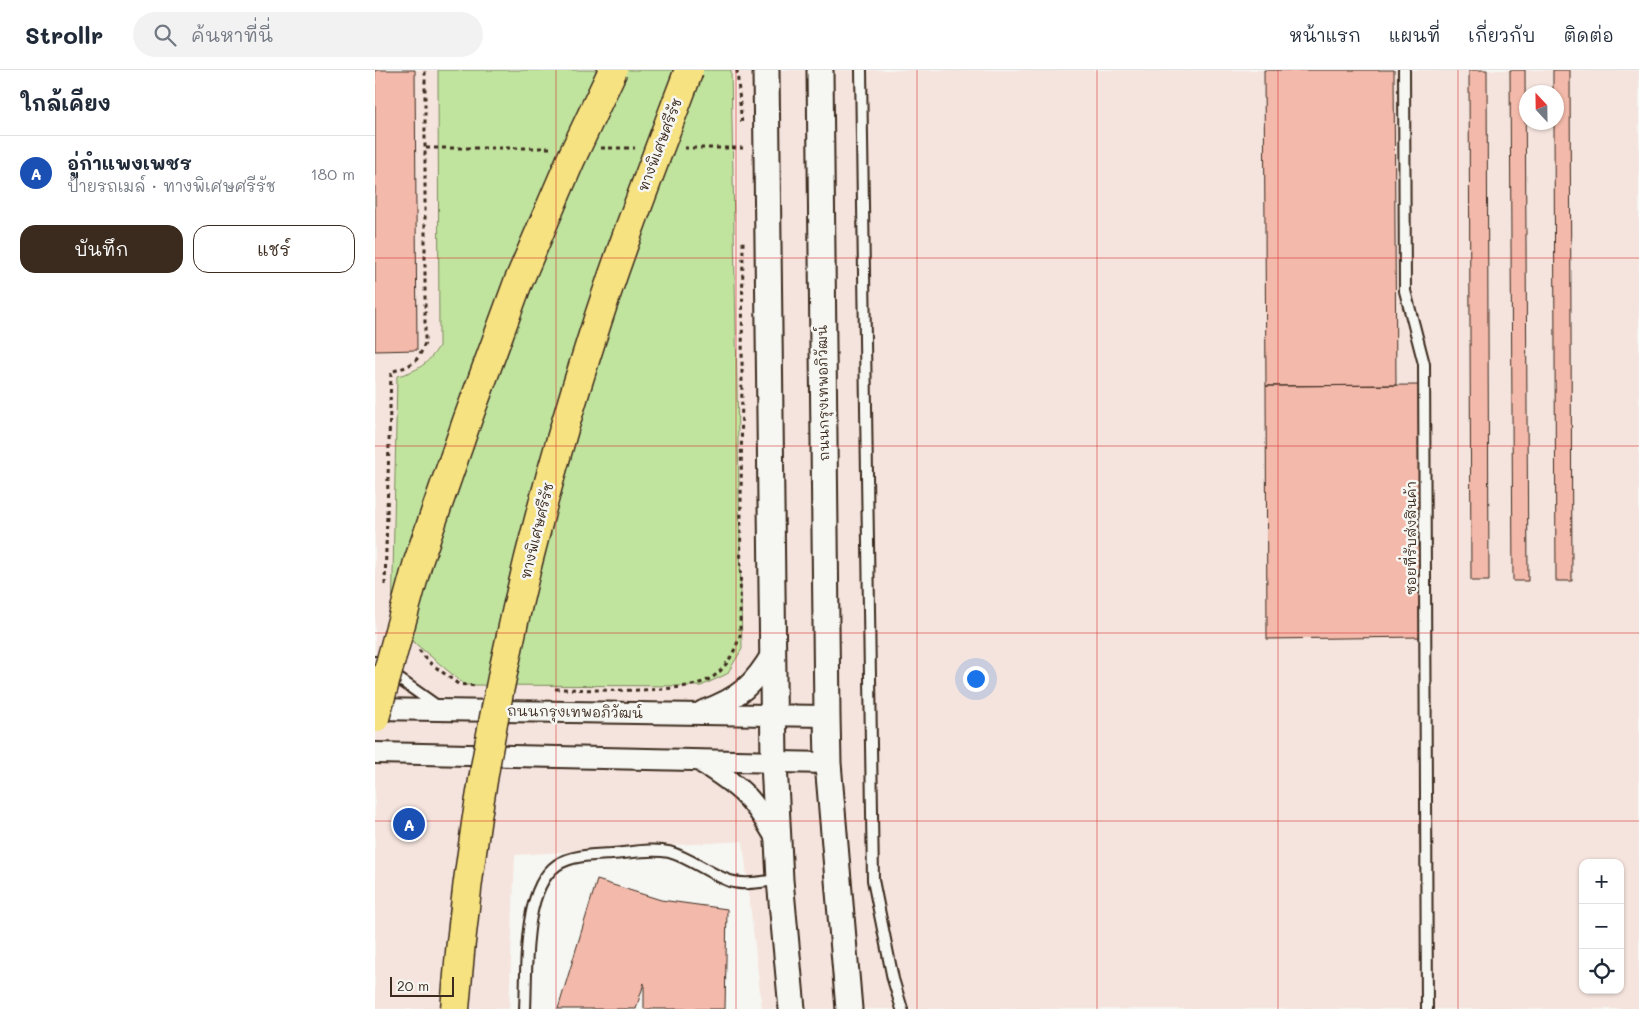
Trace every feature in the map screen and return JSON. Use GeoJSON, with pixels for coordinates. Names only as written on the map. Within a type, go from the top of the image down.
{"type":"FeatureCollection","features":[{"type":"Feature","properties":{"kind":"highway"},"geometry":{"type":"LineString","coordinates":[[375,718],[418,562],[467,421],[517,285],[571,159],[613,70]]}},
{"type":"Feature","properties":{"kind":"highway","name":"ทางพิเศษศรีรัช"},"geometry":{"type":"LineString","coordinates":[[455,1009],[470,869],[492,736],[517,614],[547,489],[594,332],[641,196],[689,70]]}},
{"type":"Feature","properties":{"kind":"street"},"geometry":{"type":"LineString","coordinates":[[766,70],[775,716],[774,764],[780,880],[792,1009]]}},
{"type":"Feature","properties":{"kind":"street","name":"ถนนกรุงเทพอภิวัฒน์"},"geometry":{"type":"LineString","coordinates":[[820,70],[828,763],[849,1009]]}},
{"type":"Feature","properties":{"kind":"street"},"geometry":{"type":"LineString","coordinates":[[695,715],[727,702],[744,691],[761,673],[773,652]]}},
{"type":"Feature","properties":{"kind":"street","name":"ถนนกรุงเทพอภิวัฒน์"},"geometry":{"type":"LineString","coordinates":[[375,709],[827,716]]}},
{"type":"Feature","properties":{"kind":"street"},"geometry":{"type":"LineString","coordinates":[[375,753],[774,764],[828,763]]}},
{"type":"Feature","properties":{"kind":"street"},"geometry":{"type":"LineString","coordinates":[[699,761],[733,782],[748,795],[762,812],[778,842]]}},
{"type":"Feature","properties":{"kind":"lane"},"geometry":{"type":"LineString","coordinates":[[861,70],[873,880],[893,978],[902,1009]]}},
{"type":"Feature","properties":{"kind":"lane","name":"ซอยที่รับส่งสินค้า"},"geometry":{"type":"LineString","coordinates":[[1404,70],[1405,291],[1424,364],[1427,1009]]}},
{"type":"Feature","properties":{"kind":"lane"},"geometry":{"type":"LineString","coordinates":[[375,662],[443,710]]}},
{"type":"Feature","properties":{"kind":"lane"},"geometry":{"type":"LineString","coordinates":[[525,1009],[529,923],[535,896],[548,873],[557,865],[572,858],[607,854],[666,852],[688,858],[731,882],[749,883],[780,880]]}},
{"type":"Feature","properties":{"kind":"path"},"geometry":{"type":"LineString","coordinates":[[385,587],[391,372],[411,366],[419,358],[425,343],[425,70]]}},
{"type":"Feature","properties":{"kind":"path"},"geometry":{"type":"LineString","coordinates":[[737,70],[742,128]]}},
{"type":"Feature","properties":{"kind":"path"},"geometry":{"type":"LineString","coordinates":[[743,138],[743,158]]}},
{"type":"Feature","properties":{"kind":"path"},"geometry":{"type":"LineString","coordinates":[[547,689],[654,688],[695,684],[712,677],[729,661],[735,649],[740,636],[743,237]]}},
{"type":"Feature","properties":{"kind":"path"},"geometry":{"type":"LineString","coordinates":[[416,646],[429,662],[458,684],[478,686]]}},
{"type":"Feature","properties":{"kind":"shaded area"},"geometry":{"type":"Polygon","coordinates":[[[375,70],[1639,70],[1639,1009],[762,1009],[743,841],[515,855],[509,1009],[375,1009],[375,70]]]}},
{"type":"Feature","properties":{"kind":"green space"},"geometry":{"type":"Polygon","coordinates":[[[438,70],[731,70],[742,649],[727,674],[701,686],[465,685],[392,624],[397,376],[422,366],[431,358],[439,346],[438,70]]]}},
{"type":"Feature","properties":{"kind":"building"},"geometry":{"type":"Polygon","coordinates":[[[375,70],[415,70],[417,350],[375,351],[375,70]]]}},
{"type":"Feature","properties":{"kind":"building"},"geometry":{"type":"Polygon","coordinates":[[[1264,70],[1394,70],[1396,385],[1266,386],[1264,70]]]}},
{"type":"Feature","properties":{"kind":"building"},"geometry":{"type":"Polygon","coordinates":[[[1469,70],[1487,70],[1489,581],[1471,581],[1469,70]]]}},
{"type":"Feature","properties":{"kind":"building"},"geometry":{"type":"Polygon","coordinates":[[[1510,70],[1525,70],[1525,85],[1519,85],[1519,130],[1525,130],[1528,581],[1513,581],[1510,70]]]}},
{"type":"Feature","properties":{"kind":"building"},"geometry":{"type":"Polygon","coordinates":[[[1553,70],[1570,70],[1572,581],[1556,581],[1554,130],[1564,130],[1564,85],[1553,85],[1553,70]]]}},
{"type":"Feature","properties":{"kind":"building"},"geometry":{"type":"Polygon","coordinates":[[[1420,385],[1421,637],[1267,639],[1266,386],[1420,385]]]}},
{"type":"Feature","properties":{"kind":"building"},"geometry":{"type":"Polygon","coordinates":[[[597,880],[661,900],[727,909],[725,1009],[644,1009],[644,983],[636,1009],[558,1009],[597,880]]]}},
{"type":"Feature","properties":{"kind":"place","name":"อู่กำแพงเพชร"},"geometry":{"type":"Point","coordinates":[409,824]}}]}
